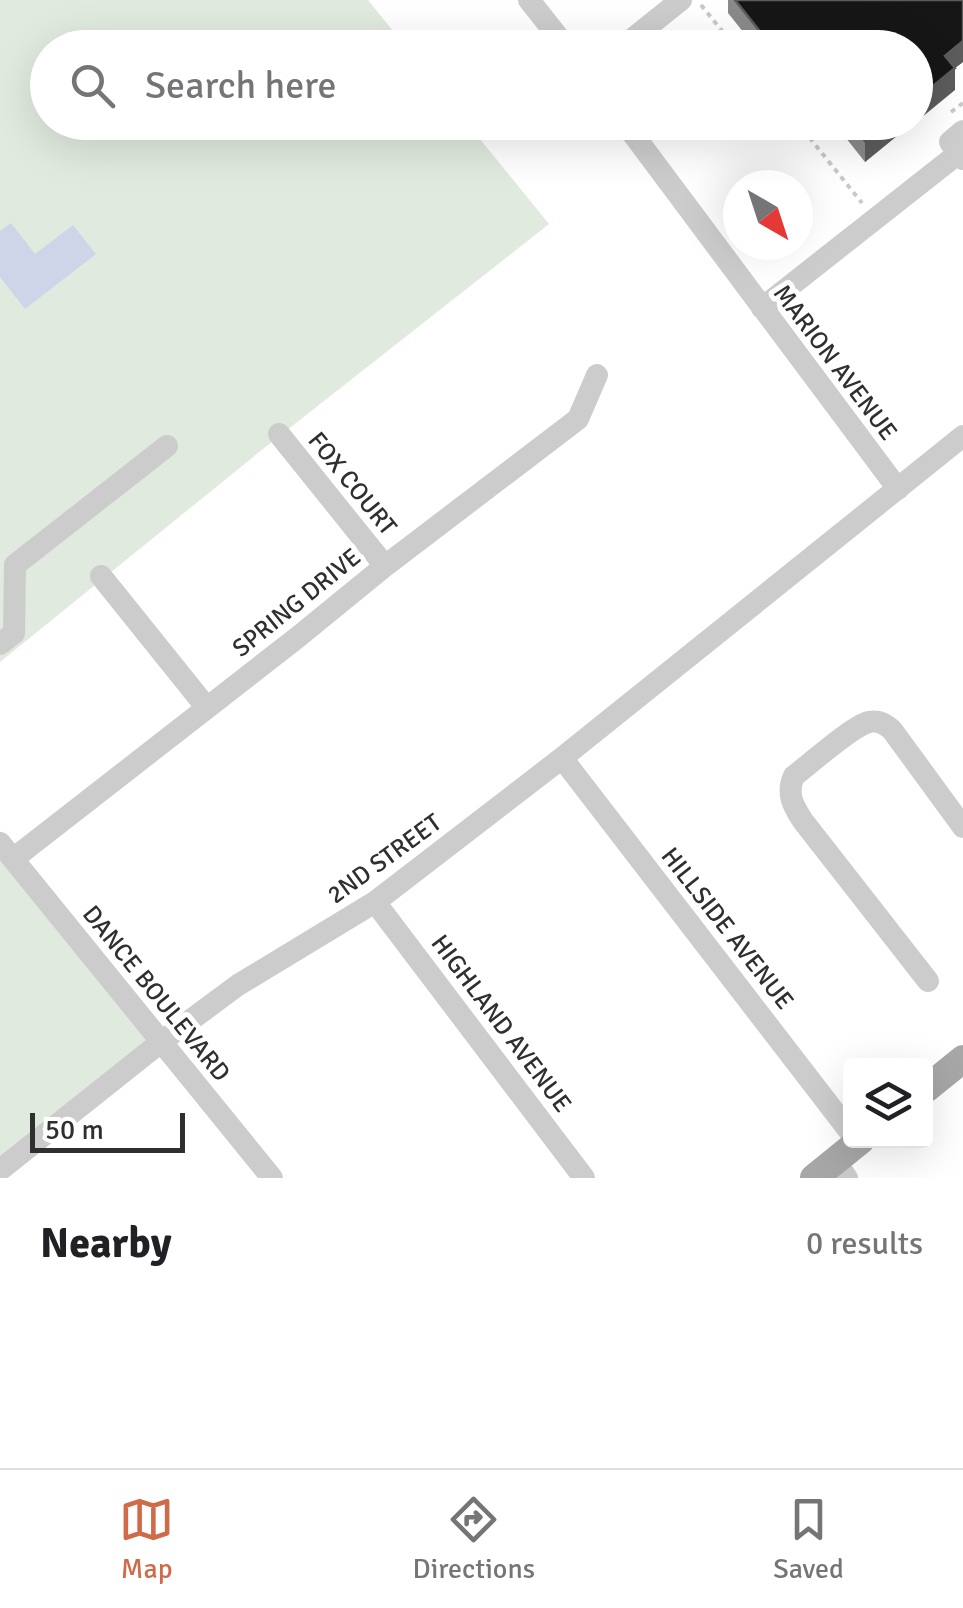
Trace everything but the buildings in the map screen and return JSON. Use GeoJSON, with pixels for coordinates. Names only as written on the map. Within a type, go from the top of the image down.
{"type":"FeatureCollection","features":[{"type":"Feature","properties":{"kind":"main road"},"geometry":{"type":"LineString","coordinates":[[933,1084],[963,1060]]}},
{"type":"Feature","properties":{"kind":"main road"},"geometry":{"type":"LineString","coordinates":[[832,1172],[850,1148]]}},
{"type":"Feature","properties":{"kind":"street"},"geometry":{"type":"LineString","coordinates":[[529,0],[552,30]]}},
{"type":"Feature","properties":{"kind":"street"},"geometry":{"type":"LineString","coordinates":[[644,30],[681,0]]}},
{"type":"Feature","properties":{"kind":"street","name":"MARION AVENUE"},"geometry":{"type":"LineString","coordinates":[[637,140],[898,489]]}},
{"type":"Feature","properties":{"kind":"street"},"geometry":{"type":"LineString","coordinates":[[762,308],[958,140]]}},
{"type":"Feature","properties":{"kind":"street","name":"SPRING DRIVE"},"geometry":{"type":"LineString","coordinates":[[6,851],[207,708],[578,419],[597,375]]}},
{"type":"Feature","properties":{"kind":"street","name":"FOX COURT"},"geometry":{"type":"LineString","coordinates":[[279,434],[385,566]]}},
{"type":"Feature","properties":{"kind":"street","name":"2ND STREET"},"geometry":{"type":"LineString","coordinates":[[0,1170],[238,985],[375,902],[562,758],[963,436]]}},
{"type":"Feature","properties":{"kind":"street"},"geometry":{"type":"LineString","coordinates":[[7,638],[15,565],[167,446]]}},
{"type":"Feature","properties":{"kind":"street"},"geometry":{"type":"LineString","coordinates":[[102,576],[207,708]]}},
{"type":"Feature","properties":{"kind":"street"},"geometry":{"type":"LineString","coordinates":[[928,981],[803,820],[790,798],[789,786],[794,776],[852,732],[868,722],[881,722],[955,799],[963,827]]}},
{"type":"Feature","properties":{"kind":"street","name":"HILLSIDE AVENUE"},"geometry":{"type":"LineString","coordinates":[[562,758],[843,1121]]}},
{"type":"Feature","properties":{"kind":"street","name":"DANCE BOULEVARD"},"geometry":{"type":"LineString","coordinates":[[6,851],[272,1178]]}},
{"type":"Feature","properties":{"kind":"street","name":"HIGHLAND AVENUE"},"geometry":{"type":"LineString","coordinates":[[375,902],[584,1178]]}},
{"type":"Feature","properties":{"kind":"path"},"geometry":{"type":"LineString","coordinates":[[697,0],[721,30]]}},
{"type":"Feature","properties":{"kind":"path"},"geometry":{"type":"LineString","coordinates":[[958,140],[963,102]]}},
{"type":"Feature","properties":{"kind":"path"},"geometry":{"type":"LineString","coordinates":[[811,140],[864,206]]}},
{"type":"Feature","properties":{"kind":"shaded area"},"geometry":{"type":"Polygon","coordinates":[[[0,0],[368,0],[392,30],[30,30],[30,140],[481,140],[549,224],[0,662],[0,0]]]}},
{"type":"Feature","properties":{"kind":"shaded area"},"geometry":{"type":"Polygon","coordinates":[[[0,831],[169,1039],[0,1173],[0,831]]]}},
{"type":"Feature","properties":{"kind":"water"},"geometry":{"type":"Polygon","coordinates":[[[11,223],[35,254],[73,225],[96,254],[25,309],[0,277],[0,231],[11,223]]]}}]}
